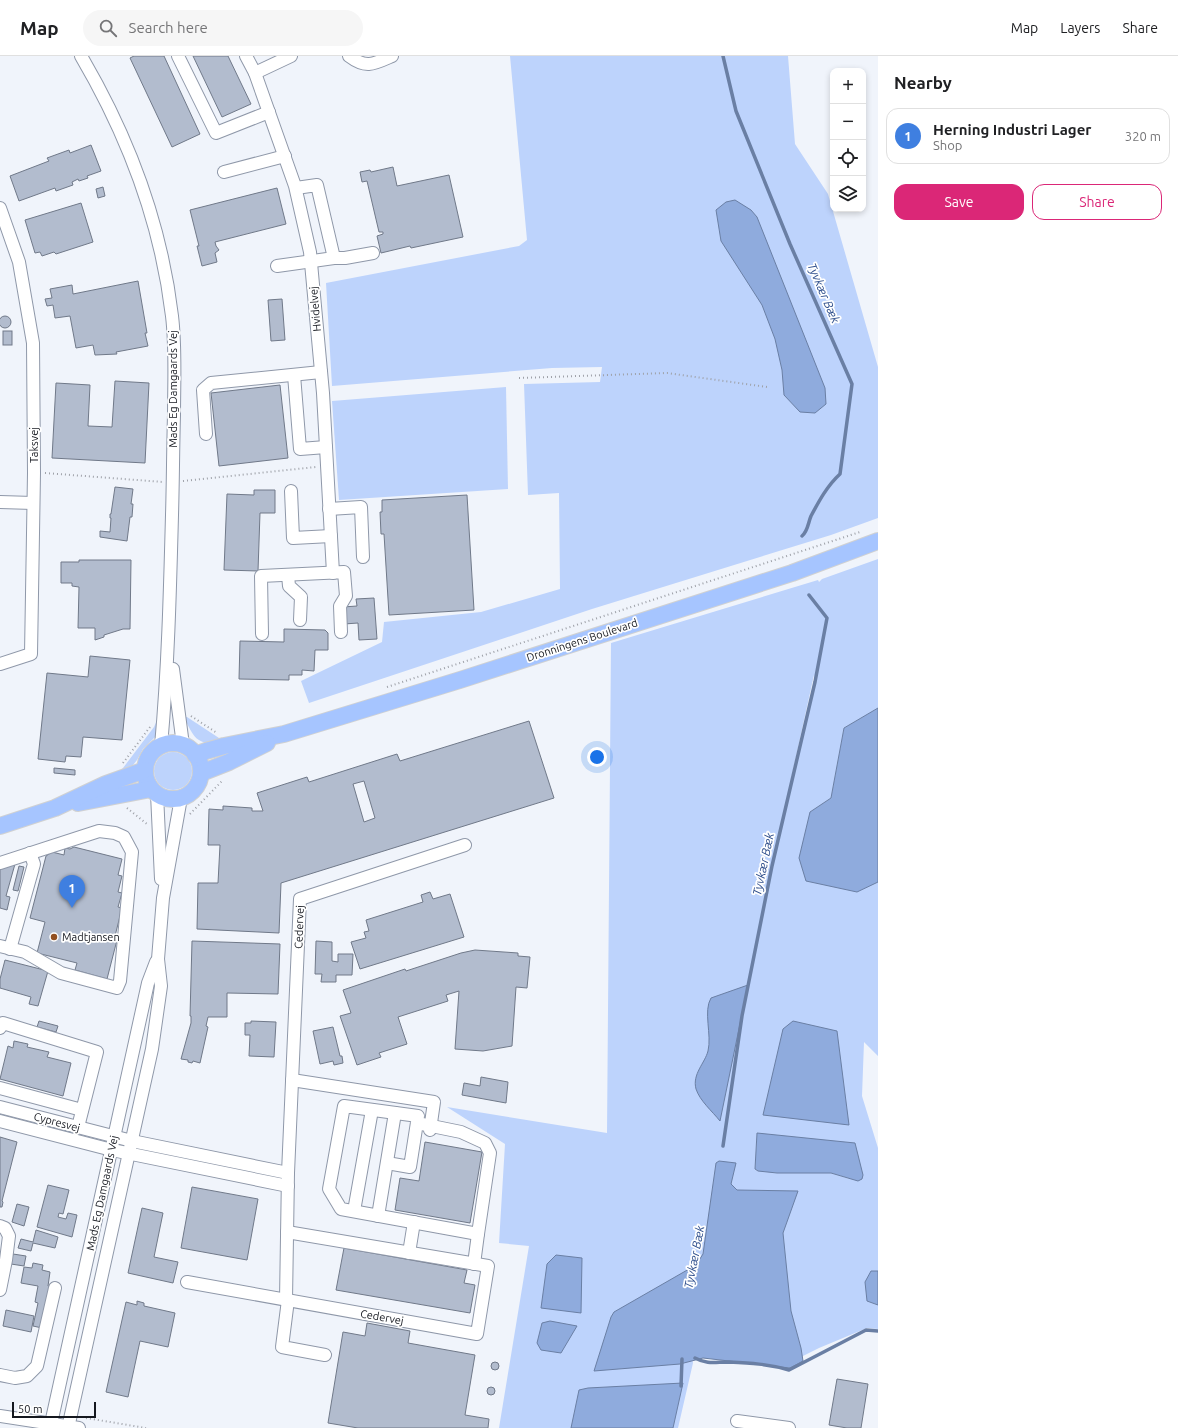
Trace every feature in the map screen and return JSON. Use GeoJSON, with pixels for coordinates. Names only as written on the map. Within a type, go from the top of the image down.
{"type":"FeatureCollection","features":[{"type":"Feature","properties":{"kind":"main road","name":"Dronningens Boulevard"},"geometry":{"type":"LineString","coordinates":[[200,773],[229,762],[284,734],[460,680],[792,573],[878,541]]}},
{"type":"Feature","properties":{"kind":"main road","name":"Dronningens Boulevard"},"geometry":{"type":"LineString","coordinates":[[189,750],[206,751],[223,741],[284,734]]}},
{"type":"Feature","properties":{"kind":"main road"},"geometry":{"type":"LineString","coordinates":[[116,782],[154,791],[168,799],[181,798],[191,793],[198,784],[200,773],[200,764],[189,750],[172,744],[161,746],[153,752],[147,760],[145,770],[146,780],[154,791]]}},
{"type":"Feature","properties":{"kind":"main road"},"geometry":{"type":"LineString","coordinates":[[0,826],[55,808],[145,770]]}},
{"type":"Feature","properties":{"kind":"street","name":"Mads Eg Damgaards Vej"},"geometry":{"type":"LineString","coordinates":[[81,56],[98,84],[124,138],[143,188],[154,225],[165,273],[172,316],[175,358],[174,472],[169,644],[161,746]]}},
{"type":"Feature","properties":{"kind":"street"},"geometry":{"type":"LineString","coordinates":[[178,56],[216,133],[269,112]]}},
{"type":"Feature","properties":{"kind":"street","name":"Hvidelvej"},"geometry":{"type":"LineString","coordinates":[[246,56],[255,72],[296,188],[310,252],[321,372],[333,573]]}},
{"type":"Feature","properties":{"kind":"street"},"geometry":{"type":"LineString","coordinates":[[255,72],[291,56]]}},
{"type":"Feature","properties":{"kind":"street"},"geometry":{"type":"LineString","coordinates":[[348,56],[358,63],[374,64],[392,56]]}},
{"type":"Feature","properties":{"kind":"street"},"geometry":{"type":"LineString","coordinates":[[224,172],[284,156]]}},
{"type":"Feature","properties":{"kind":"street"},"geometry":{"type":"LineString","coordinates":[[296,188],[317,185],[334,258]]}},
{"type":"Feature","properties":{"kind":"street","name":"Taksvej"},"geometry":{"type":"LineString","coordinates":[[0,208],[19,262],[33,343],[34,503],[31,654],[0,664]]}},
{"type":"Feature","properties":{"kind":"street"},"geometry":{"type":"LineString","coordinates":[[277,266],[373,253]]}},
{"type":"Feature","properties":{"kind":"street"},"geometry":{"type":"LineString","coordinates":[[206,434],[204,390],[211,382],[321,372]]}},
{"type":"Feature","properties":{"kind":"street"},"geometry":{"type":"LineString","coordinates":[[294,375],[300,449],[326,447]]}},
{"type":"Feature","properties":{"kind":"street"},"geometry":{"type":"LineString","coordinates":[[291,491],[293,538],[331,536]]}},
{"type":"Feature","properties":{"kind":"street"},"geometry":{"type":"LineString","coordinates":[[0,502],[34,503]]}},
{"type":"Feature","properties":{"kind":"street"},"geometry":{"type":"LineString","coordinates":[[329,509],[361,507],[363,557]]}},
{"type":"Feature","properties":{"kind":"street"},"geometry":{"type":"LineString","coordinates":[[262,634],[261,576],[344,572],[346,596],[340,606],[341,632]]}},
{"type":"Feature","properties":{"kind":"street"},"geometry":{"type":"LineString","coordinates":[[288,575],[288,586],[301,597],[300,620]]}},
{"type":"Feature","properties":{"kind":"street","name":"Mads Eg Damgaards Vej"},"geometry":{"type":"LineString","coordinates":[[169,644],[179,713],[189,750]]}},
{"type":"Feature","properties":{"kind":"street","name":"Mads Eg Damgaards Vej"},"geometry":{"type":"LineString","coordinates":[[154,791],[163,898]]}},
{"type":"Feature","properties":{"kind":"street","name":"Mads Eg Damgaards Vej"},"geometry":{"type":"LineString","coordinates":[[72,1427],[152,1049],[161,986],[158,959],[163,898],[181,798]]}},
{"type":"Feature","properties":{"kind":"street"},"geometry":{"type":"LineString","coordinates":[[0,863],[99,831],[115,833],[124,837],[132,852],[120,981],[117,988],[61,973],[25,952],[5,947],[34,864],[30,854]]}},
{"type":"Feature","properties":{"kind":"street","name":"Cedervej"},"geometry":{"type":"LineString","coordinates":[[287,1300],[288,1173],[300,899],[465,845]]}},
{"type":"Feature","properties":{"kind":"street","name":"Mads Eg Damgaards Vej"},"geometry":{"type":"LineString","coordinates":[[50,1426],[148,983],[158,959]]}},
{"type":"Feature","properties":{"kind":"street"},"geometry":{"type":"LineString","coordinates":[[0,1028],[3,1023],[97,1052],[78,1127]]}},
{"type":"Feature","properties":{"kind":"street"},"geometry":{"type":"LineString","coordinates":[[292,1080],[434,1102],[430,1128]]}},
{"type":"Feature","properties":{"kind":"street"},"geometry":{"type":"LineString","coordinates":[[0,1088],[82,1110]]}},
{"type":"Feature","properties":{"kind":"street"},"geometry":{"type":"LineString","coordinates":[[387,1163],[410,1167],[418,1116],[344,1106],[329,1189],[341,1209],[478,1234]]}},
{"type":"Feature","properties":{"kind":"street","name":"Cypresvej"},"geometry":{"type":"LineString","coordinates":[[0,1107],[115,1137]]}},
{"type":"Feature","properties":{"kind":"street"},"geometry":{"type":"LineString","coordinates":[[354,1211],[372,1110]]}},
{"type":"Feature","properties":{"kind":"street"},"geometry":{"type":"LineString","coordinates":[[378,1216],[395,1113]]}},
{"type":"Feature","properties":{"kind":"street","name":"Cypresvej"},"geometry":{"type":"LineString","coordinates":[[0,1120],[112,1150]]}},
{"type":"Feature","properties":{"kind":"street"},"geometry":{"type":"LineString","coordinates":[[287,1232],[474,1264],[490,1153],[484,1143],[474,1137],[461,1132],[430,1128],[417,1123]]}},
{"type":"Feature","properties":{"kind":"street"},"geometry":{"type":"LineString","coordinates":[[115,1137],[288,1173]]}},
{"type":"Feature","properties":{"kind":"street"},"geometry":{"type":"LineString","coordinates":[[112,1150],[288,1186]]}},
{"type":"Feature","properties":{"kind":"street"},"geometry":{"type":"LineString","coordinates":[[409,1252],[414,1222]]}},
{"type":"Feature","properties":{"kind":"street"},"geometry":{"type":"LineString","coordinates":[[0,1226],[6,1228],[9,1236],[0,1290]]}},
{"type":"Feature","properties":{"kind":"street","name":"Cedervej"},"geometry":{"type":"LineString","coordinates":[[187,1282],[477,1334],[488,1266],[474,1264]]}},
{"type":"Feature","properties":{"kind":"street"},"geometry":{"type":"LineString","coordinates":[[0,1375],[15,1378],[27,1376],[37,1366],[55,1288]]}},
{"type":"Feature","properties":{"kind":"street"},"geometry":{"type":"LineString","coordinates":[[287,1300],[282,1347],[325,1355]]}},
{"type":"Feature","properties":{"kind":"street"},"geometry":{"type":"LineString","coordinates":[[0,1416],[50,1426],[72,1427]]}},
{"type":"Feature","properties":{"kind":"street"},"geometry":{"type":"LineString","coordinates":[[737,1421],[789,1428]]}},
{"type":"Feature","properties":{"kind":"path"},"geometry":{"type":"LineString","coordinates":[[519,378],[667,374],[767,387]]}},
{"type":"Feature","properties":{"kind":"path"},"geometry":{"type":"LineString","coordinates":[[386,687],[863,531]]}},
{"type":"Feature","properties":{"kind":"path"},"geometry":{"type":"LineString","coordinates":[[179,713],[188,714],[223,741]]}},
{"type":"Feature","properties":{"kind":"path"},"geometry":{"type":"LineString","coordinates":[[148,825],[124,805],[116,782],[121,766],[150,728],[156,715],[164,715]]}},
{"type":"Feature","properties":{"kind":"path"},"geometry":{"type":"LineString","coordinates":[[190,815],[230,772],[229,762]]}},
{"type":"Feature","properties":{"kind":"shaded area"},"geometry":{"type":"Polygon","coordinates":[[[510,56],[788,56],[795,144],[828,194],[830,201],[830,212],[833,212],[878,367],[878,518],[831,535],[592,609],[309,703],[301,681],[382,642],[384,622],[481,612],[560,589],[559,493],[528,495],[524,384],[600,382],[602,367],[552,368],[332,386],[326,283],[519,246],[527,240],[510,56]]]}},
{"type":"Feature","properties":{"kind":"shaded area"},"geometry":{"type":"Polygon","coordinates":[[[735,200],[751,210],[757,217],[825,388],[826,404],[815,413],[800,412],[784,395],[782,370],[775,339],[762,305],[721,241],[716,210],[726,202],[735,200]]]}},
{"type":"Feature","properties":{"kind":"shaded area"},"geometry":{"type":"Polygon","coordinates":[[[506,387],[508,489],[339,500],[332,401],[506,387]]]}},
{"type":"Feature","properties":{"kind":"shaded area"},"geometry":{"type":"Polygon","coordinates":[[[878,559],[878,708],[844,728],[831,798],[810,812],[857,891],[878,882],[878,1056],[864,1042],[862,1096],[878,1148],[878,1271],[871,1271],[867,1301],[878,1305],[878,1329],[867,1328],[819,1348],[791,1362],[691,1352],[693,1363],[678,1428],[499,1428],[529,1246],[499,1243],[505,1144],[447,1107],[607,1133],[611,643],[818,580],[819,582],[822,579],[878,559]],[[814,675],[782,820],[782,821],[815,682],[814,675]],[[757,1133],[755,1170],[777,1173],[831,1173],[850,1179],[757,1133]]]}},
{"type":"Feature","properties":{"kind":"shaded area"},"geometry":{"type":"Polygon","coordinates":[[[878,708],[878,882],[857,892],[806,881],[799,858],[810,812],[831,798],[844,728],[878,708]]]}},
{"type":"Feature","properties":{"kind":"shaded area"},"geometry":{"type":"Polygon","coordinates":[[[184,717],[187,717],[219,738],[220,744],[206,743],[193,735],[184,717]]]}},
{"type":"Feature","properties":{"kind":"shaded area"},"geometry":{"type":"Polygon","coordinates":[[[158,718],[160,729],[156,736],[143,749],[130,769],[118,773],[154,727],[158,718]]]}},
{"type":"Feature","properties":{"kind":"shaded area"},"geometry":{"type":"Polygon","coordinates":[[[173,752],[183,755],[189,761],[192,771],[189,781],[183,787],[173,790],[163,787],[157,781],[154,771],[157,761],[163,755],[173,752]]]}},
{"type":"Feature","properties":{"kind":"shaded area"},"geometry":{"type":"Polygon","coordinates":[[[748,985],[720,1121],[700,1098],[695,1084],[697,1074],[708,1051],[709,1003],[711,998],[748,985]]]}},
{"type":"Feature","properties":{"kind":"shaded area"},"geometry":{"type":"Polygon","coordinates":[[[793,1021],[837,1031],[849,1125],[763,1115],[783,1029],[793,1021]]]}},
{"type":"Feature","properties":{"kind":"shaded area"},"geometry":{"type":"Polygon","coordinates":[[[757,1133],[855,1143],[863,1175],[862,1179],[858,1181],[831,1173],[777,1173],[758,1171],[755,1169],[757,1133]]]}},
{"type":"Feature","properties":{"kind":"shaded area"},"geometry":{"type":"Polygon","coordinates":[[[719,1161],[736,1163],[731,1184],[737,1190],[798,1191],[783,1233],[791,1311],[803,1361],[790,1368],[703,1358],[680,1364],[594,1371],[611,1317],[614,1312],[696,1265],[703,1254],[716,1163],[719,1161]]]}},
{"type":"Feature","properties":{"kind":"shaded area"},"geometry":{"type":"Polygon","coordinates":[[[556,1255],[582,1258],[581,1313],[541,1308],[547,1264],[556,1255]]]}},
{"type":"Feature","properties":{"kind":"shaded area"},"geometry":{"type":"Polygon","coordinates":[[[871,1271],[878,1271],[878,1305],[867,1301],[865,1282],[871,1271]]]}},
{"type":"Feature","properties":{"kind":"shaded area"},"geometry":{"type":"Polygon","coordinates":[[[550,1321],[577,1326],[561,1353],[541,1350],[537,1343],[542,1323],[550,1321]]]}},
{"type":"Feature","properties":{"kind":"shaded area"},"geometry":{"type":"Polygon","coordinates":[[[683,1383],[673,1428],[571,1428],[579,1390],[588,1388],[683,1383]]]}},
{"type":"Feature","properties":{"kind":"building"},"geometry":{"type":"Polygon","coordinates":[[[134,56],[164,56],[200,134],[172,147],[130,58],[134,56]]]}},
{"type":"Feature","properties":{"kind":"building"},"geometry":{"type":"Polygon","coordinates":[[[193,56],[228,56],[251,104],[222,117],[193,56]]]}},
{"type":"Feature","properties":{"kind":"building"},"geometry":{"type":"Polygon","coordinates":[[[91,145],[101,171],[87,176],[88,178],[79,181],[78,179],[72,182],[73,185],[56,191],[55,188],[19,201],[10,176],[49,161],[47,158],[69,150],[70,153],[91,145]]]}},
{"type":"Feature","properties":{"kind":"building"},"geometry":{"type":"Polygon","coordinates":[[[393,167],[397,186],[449,175],[463,237],[411,248],[410,246],[381,253],[377,236],[383,234],[383,232],[379,232],[367,181],[362,182],[360,172],[370,170],[371,172],[393,167]]]}},
{"type":"Feature","properties":{"kind":"building"},"geometry":{"type":"Polygon","coordinates":[[[103,187],[105,196],[98,198],[96,189],[103,187]]]}},
{"type":"Feature","properties":{"kind":"building"},"geometry":{"type":"Polygon","coordinates":[[[277,188],[286,224],[215,242],[219,250],[215,253],[217,262],[202,266],[197,246],[199,246],[190,210],[277,188]]]}},
{"type":"Feature","properties":{"kind":"building"},"geometry":{"type":"Polygon","coordinates":[[[81,203],[93,242],[56,254],[54,252],[42,256],[40,252],[35,253],[25,220],[81,203]]]}},
{"type":"Feature","properties":{"kind":"building"},"geometry":{"type":"Polygon","coordinates":[[[138,281],[148,346],[116,352],[117,354],[95,355],[93,345],[76,348],[70,316],[55,318],[53,305],[47,306],[45,299],[52,298],[50,289],[72,285],[73,294],[138,281]]]}},
{"type":"Feature","properties":{"kind":"building"},"geometry":{"type":"Polygon","coordinates":[[[282,299],[285,340],[271,341],[268,300],[282,299]]]}},
{"type":"Feature","properties":{"kind":"building"},"geometry":{"type":"Polygon","coordinates":[[[3,316],[7,316],[11,322],[7,328],[3,328],[-1,324],[-1,320],[3,316]]]}},
{"type":"Feature","properties":{"kind":"building"},"geometry":{"type":"Polygon","coordinates":[[[3,331],[12,331],[12,345],[3,345],[3,331]]]}},
{"type":"Feature","properties":{"kind":"building"},"geometry":{"type":"Polygon","coordinates":[[[115,381],[149,383],[145,463],[52,458],[56,383],[90,385],[88,426],[112,427],[115,381]]]}},
{"type":"Feature","properties":{"kind":"building"},"geometry":{"type":"Polygon","coordinates":[[[280,385],[288,458],[219,466],[211,393],[280,385]]]}},
{"type":"Feature","properties":{"kind":"building"},"geometry":{"type":"Polygon","coordinates":[[[115,487],[133,489],[131,504],[133,504],[132,517],[130,517],[127,541],[100,537],[100,531],[110,532],[110,514],[115,487]]]}},
{"type":"Feature","properties":{"kind":"building"},"geometry":{"type":"Polygon","coordinates":[[[254,490],[275,490],[275,513],[260,513],[258,571],[224,570],[227,494],[254,495],[254,490]]]}},
{"type":"Feature","properties":{"kind":"building"},"geometry":{"type":"Polygon","coordinates":[[[467,495],[474,610],[389,615],[384,534],[381,534],[380,512],[382,512],[382,500],[467,495]]]}},
{"type":"Feature","properties":{"kind":"building"},"geometry":{"type":"Polygon","coordinates":[[[79,560],[131,560],[130,629],[123,629],[104,635],[104,637],[95,640],[95,628],[78,628],[79,587],[72,586],[72,583],[61,583],[61,562],[79,562],[79,560]]]}},
{"type":"Feature","properties":{"kind":"building"},"geometry":{"type":"Polygon","coordinates":[[[374,598],[377,639],[359,640],[358,623],[344,624],[343,607],[357,606],[356,599],[374,598]]]}},
{"type":"Feature","properties":{"kind":"building"},"geometry":{"type":"Polygon","coordinates":[[[284,629],[325,630],[328,633],[328,650],[315,650],[314,671],[302,670],[302,675],[289,675],[289,680],[239,679],[240,641],[284,642],[284,629]]]}},
{"type":"Feature","properties":{"kind":"building"},"geometry":{"type":"Polygon","coordinates":[[[90,656],[130,660],[122,740],[83,737],[81,757],[66,756],[65,762],[38,759],[47,673],[88,677],[90,656]]]}},
{"type":"Feature","properties":{"kind":"building"},"geometry":{"type":"Polygon","coordinates":[[[529,721],[554,798],[281,883],[279,933],[197,929],[198,883],[218,883],[220,845],[208,845],[209,809],[223,810],[223,806],[252,808],[252,811],[263,811],[257,793],[307,777],[309,782],[397,754],[400,761],[529,721]],[[364,781],[353,784],[364,822],[375,818],[364,781]]]}},
{"type":"Feature","properties":{"kind":"building"},"geometry":{"type":"Polygon","coordinates":[[[54,768],[75,770],[75,775],[54,773],[54,768]]]}},
{"type":"Feature","properties":{"kind":"building"},"geometry":{"type":"Polygon","coordinates":[[[74,847],[122,859],[118,875],[122,876],[118,892],[122,893],[118,907],[122,908],[114,940],[117,940],[107,979],[75,970],[77,963],[37,953],[45,922],[30,918],[46,856],[52,852],[64,855],[65,848],[70,849],[74,847]]]}},
{"type":"Feature","properties":{"kind":"building"},"geometry":{"type":"Polygon","coordinates":[[[15,864],[6,896],[10,897],[7,910],[0,908],[0,868],[15,864]]]}},
{"type":"Feature","properties":{"kind":"building"},"geometry":{"type":"Polygon","coordinates":[[[19,866],[24,867],[18,891],[13,890],[19,866]]]}},
{"type":"Feature","properties":{"kind":"building"},"geometry":{"type":"Polygon","coordinates":[[[430,892],[433,899],[450,894],[464,937],[360,969],[351,942],[366,938],[364,932],[369,931],[366,920],[423,902],[421,895],[430,892]]]}},
{"type":"Feature","properties":{"kind":"building"},"geometry":{"type":"Polygon","coordinates":[[[192,941],[280,944],[278,994],[227,993],[227,1017],[208,1017],[206,1026],[208,1027],[200,1063],[193,1061],[192,1063],[188,1062],[188,1060],[181,1059],[191,1023],[192,941]]]}},
{"type":"Feature","properties":{"kind":"building"},"geometry":{"type":"Polygon","coordinates":[[[316,941],[332,942],[332,961],[338,962],[338,954],[353,954],[352,975],[336,975],[336,982],[321,982],[322,974],[315,974],[316,941]]]}},
{"type":"Feature","properties":{"kind":"building"},"geometry":{"type":"Polygon","coordinates":[[[475,950],[518,953],[518,956],[530,957],[527,988],[516,987],[512,1046],[483,1051],[455,1049],[459,991],[446,995],[448,1001],[398,1017],[407,1044],[379,1053],[381,1057],[357,1065],[340,1016],[351,1013],[343,990],[405,969],[406,971],[461,953],[475,950]]]}},
{"type":"Feature","properties":{"kind":"building"},"geometry":{"type":"Polygon","coordinates":[[[5,960],[48,971],[38,1006],[29,1004],[31,997],[0,988],[0,979],[5,960]]]}},
{"type":"Feature","properties":{"kind":"building"},"geometry":{"type":"Polygon","coordinates":[[[39,1021],[58,1026],[56,1032],[37,1027],[39,1021]]]}},
{"type":"Feature","properties":{"kind":"building"},"geometry":{"type":"Polygon","coordinates":[[[251,1021],[276,1022],[274,1057],[249,1056],[250,1035],[245,1035],[245,1023],[251,1023],[251,1021]]]}},
{"type":"Feature","properties":{"kind":"building"},"geometry":{"type":"Polygon","coordinates":[[[333,1027],[343,1063],[334,1065],[333,1061],[320,1064],[313,1031],[333,1027]]]}},
{"type":"Feature","properties":{"kind":"building"},"geometry":{"type":"Polygon","coordinates":[[[14,1041],[28,1044],[27,1047],[49,1052],[47,1057],[71,1063],[63,1096],[0,1079],[8,1046],[13,1048],[14,1041]]]}},
{"type":"Feature","properties":{"kind":"building"},"geometry":{"type":"Polygon","coordinates":[[[481,1077],[508,1082],[506,1103],[462,1095],[464,1083],[480,1086],[481,1077]]]}},
{"type":"Feature","properties":{"kind":"building"},"geometry":{"type":"Polygon","coordinates":[[[0,1137],[17,1142],[2,1201],[2,1207],[0,1207],[0,1137]]]}},
{"type":"Feature","properties":{"kind":"building"},"geometry":{"type":"Polygon","coordinates":[[[425,1142],[482,1152],[470,1223],[395,1210],[400,1178],[419,1181],[425,1142]]]}},
{"type":"Feature","properties":{"kind":"building"},"geometry":{"type":"Polygon","coordinates":[[[48,1185],[69,1190],[63,1214],[59,1213],[58,1217],[66,1219],[68,1213],[77,1215],[72,1237],[37,1227],[48,1185]]]}},
{"type":"Feature","properties":{"kind":"building"},"geometry":{"type":"Polygon","coordinates":[[[192,1187],[258,1199],[247,1260],[181,1248],[192,1187]]]}},
{"type":"Feature","properties":{"kind":"building"},"geometry":{"type":"Polygon","coordinates":[[[17,1204],[29,1207],[24,1226],[12,1222],[17,1204]]]}},
{"type":"Feature","properties":{"kind":"building"},"geometry":{"type":"Polygon","coordinates":[[[142,1208],[163,1213],[154,1257],[178,1262],[173,1283],[128,1273],[142,1208]]]}},
{"type":"Feature","properties":{"kind":"building"},"geometry":{"type":"Polygon","coordinates":[[[36,1230],[58,1237],[55,1248],[33,1243],[31,1251],[18,1248],[21,1239],[33,1242],[36,1230]]]}},
{"type":"Feature","properties":{"kind":"building"},"geometry":{"type":"Polygon","coordinates":[[[344,1248],[467,1270],[464,1283],[475,1285],[470,1313],[336,1290],[344,1248]]]}},
{"type":"Feature","properties":{"kind":"building"},"geometry":{"type":"Polygon","coordinates":[[[13,1254],[26,1256],[24,1266],[11,1264],[13,1254]]]}},
{"type":"Feature","properties":{"kind":"building"},"geometry":{"type":"Polygon","coordinates":[[[33,1263],[43,1265],[42,1270],[50,1272],[48,1286],[52,1287],[42,1328],[33,1326],[38,1303],[35,1302],[38,1286],[21,1283],[24,1267],[32,1268],[33,1263]]]}},
{"type":"Feature","properties":{"kind":"building"},"geometry":{"type":"Polygon","coordinates":[[[137,1301],[144,1303],[144,1306],[175,1313],[168,1347],[140,1341],[128,1397],[106,1392],[126,1302],[137,1305],[137,1301]]]}},
{"type":"Feature","properties":{"kind":"building"},"geometry":{"type":"Polygon","coordinates":[[[6,1310],[34,1316],[31,1332],[3,1326],[6,1310]]]}},
{"type":"Feature","properties":{"kind":"building"},"geometry":{"type":"Polygon","coordinates":[[[367,1323],[410,1331],[408,1343],[475,1355],[465,1415],[489,1419],[488,1428],[358,1428],[328,1423],[343,1332],[365,1336],[367,1323]]]}},
{"type":"Feature","properties":{"kind":"building"},"geometry":{"type":"Polygon","coordinates":[[[493,1362],[497,1362],[499,1366],[497,1370],[493,1370],[491,1368],[491,1364],[493,1362]]]}},
{"type":"Feature","properties":{"kind":"building"},"geometry":{"type":"Polygon","coordinates":[[[837,1379],[868,1384],[861,1428],[847,1428],[829,1425],[837,1379]]]}},
{"type":"Feature","properties":{"kind":"building"},"geometry":{"type":"Polygon","coordinates":[[[489,1387],[493,1387],[495,1391],[493,1395],[489,1395],[487,1393],[487,1389],[489,1387]]]}},
{"type":"Feature","properties":{"kind":"waterway","name":"Tyvkær Bæk"},"geometry":{"type":"LineString","coordinates":[[723,56],[736,111],[790,244],[852,384],[840,474],[820,499],[811,516],[806,532],[802,536]]}},
{"type":"Feature","properties":{"kind":"waterway","name":"Tyvkær Bæk"},"geometry":{"type":"LineString","coordinates":[[723,1146],[742,1016],[772,866],[815,682],[827,618],[809,595]]}},
{"type":"Feature","properties":{"kind":"waterway"},"geometry":{"type":"LineString","coordinates":[[695,1358],[708,1362],[752,1363],[789,1370],[866,1330],[878,1331]]}},
{"type":"Feature","properties":{"kind":"waterway","name":"Tyvkær Bæk"},"geometry":{"type":"LineString","coordinates":[[681,1386],[682,1359]]}},
{"type":"Feature","properties":{"kind":"place","name":"Herning Industri Lager"},"geometry":{"type":"Point","coordinates":[72,908]}},
{"type":"Feature","properties":{"kind":"place","name":"Madtjansen"},"geometry":{"type":"Point","coordinates":[54,937]}}]}
